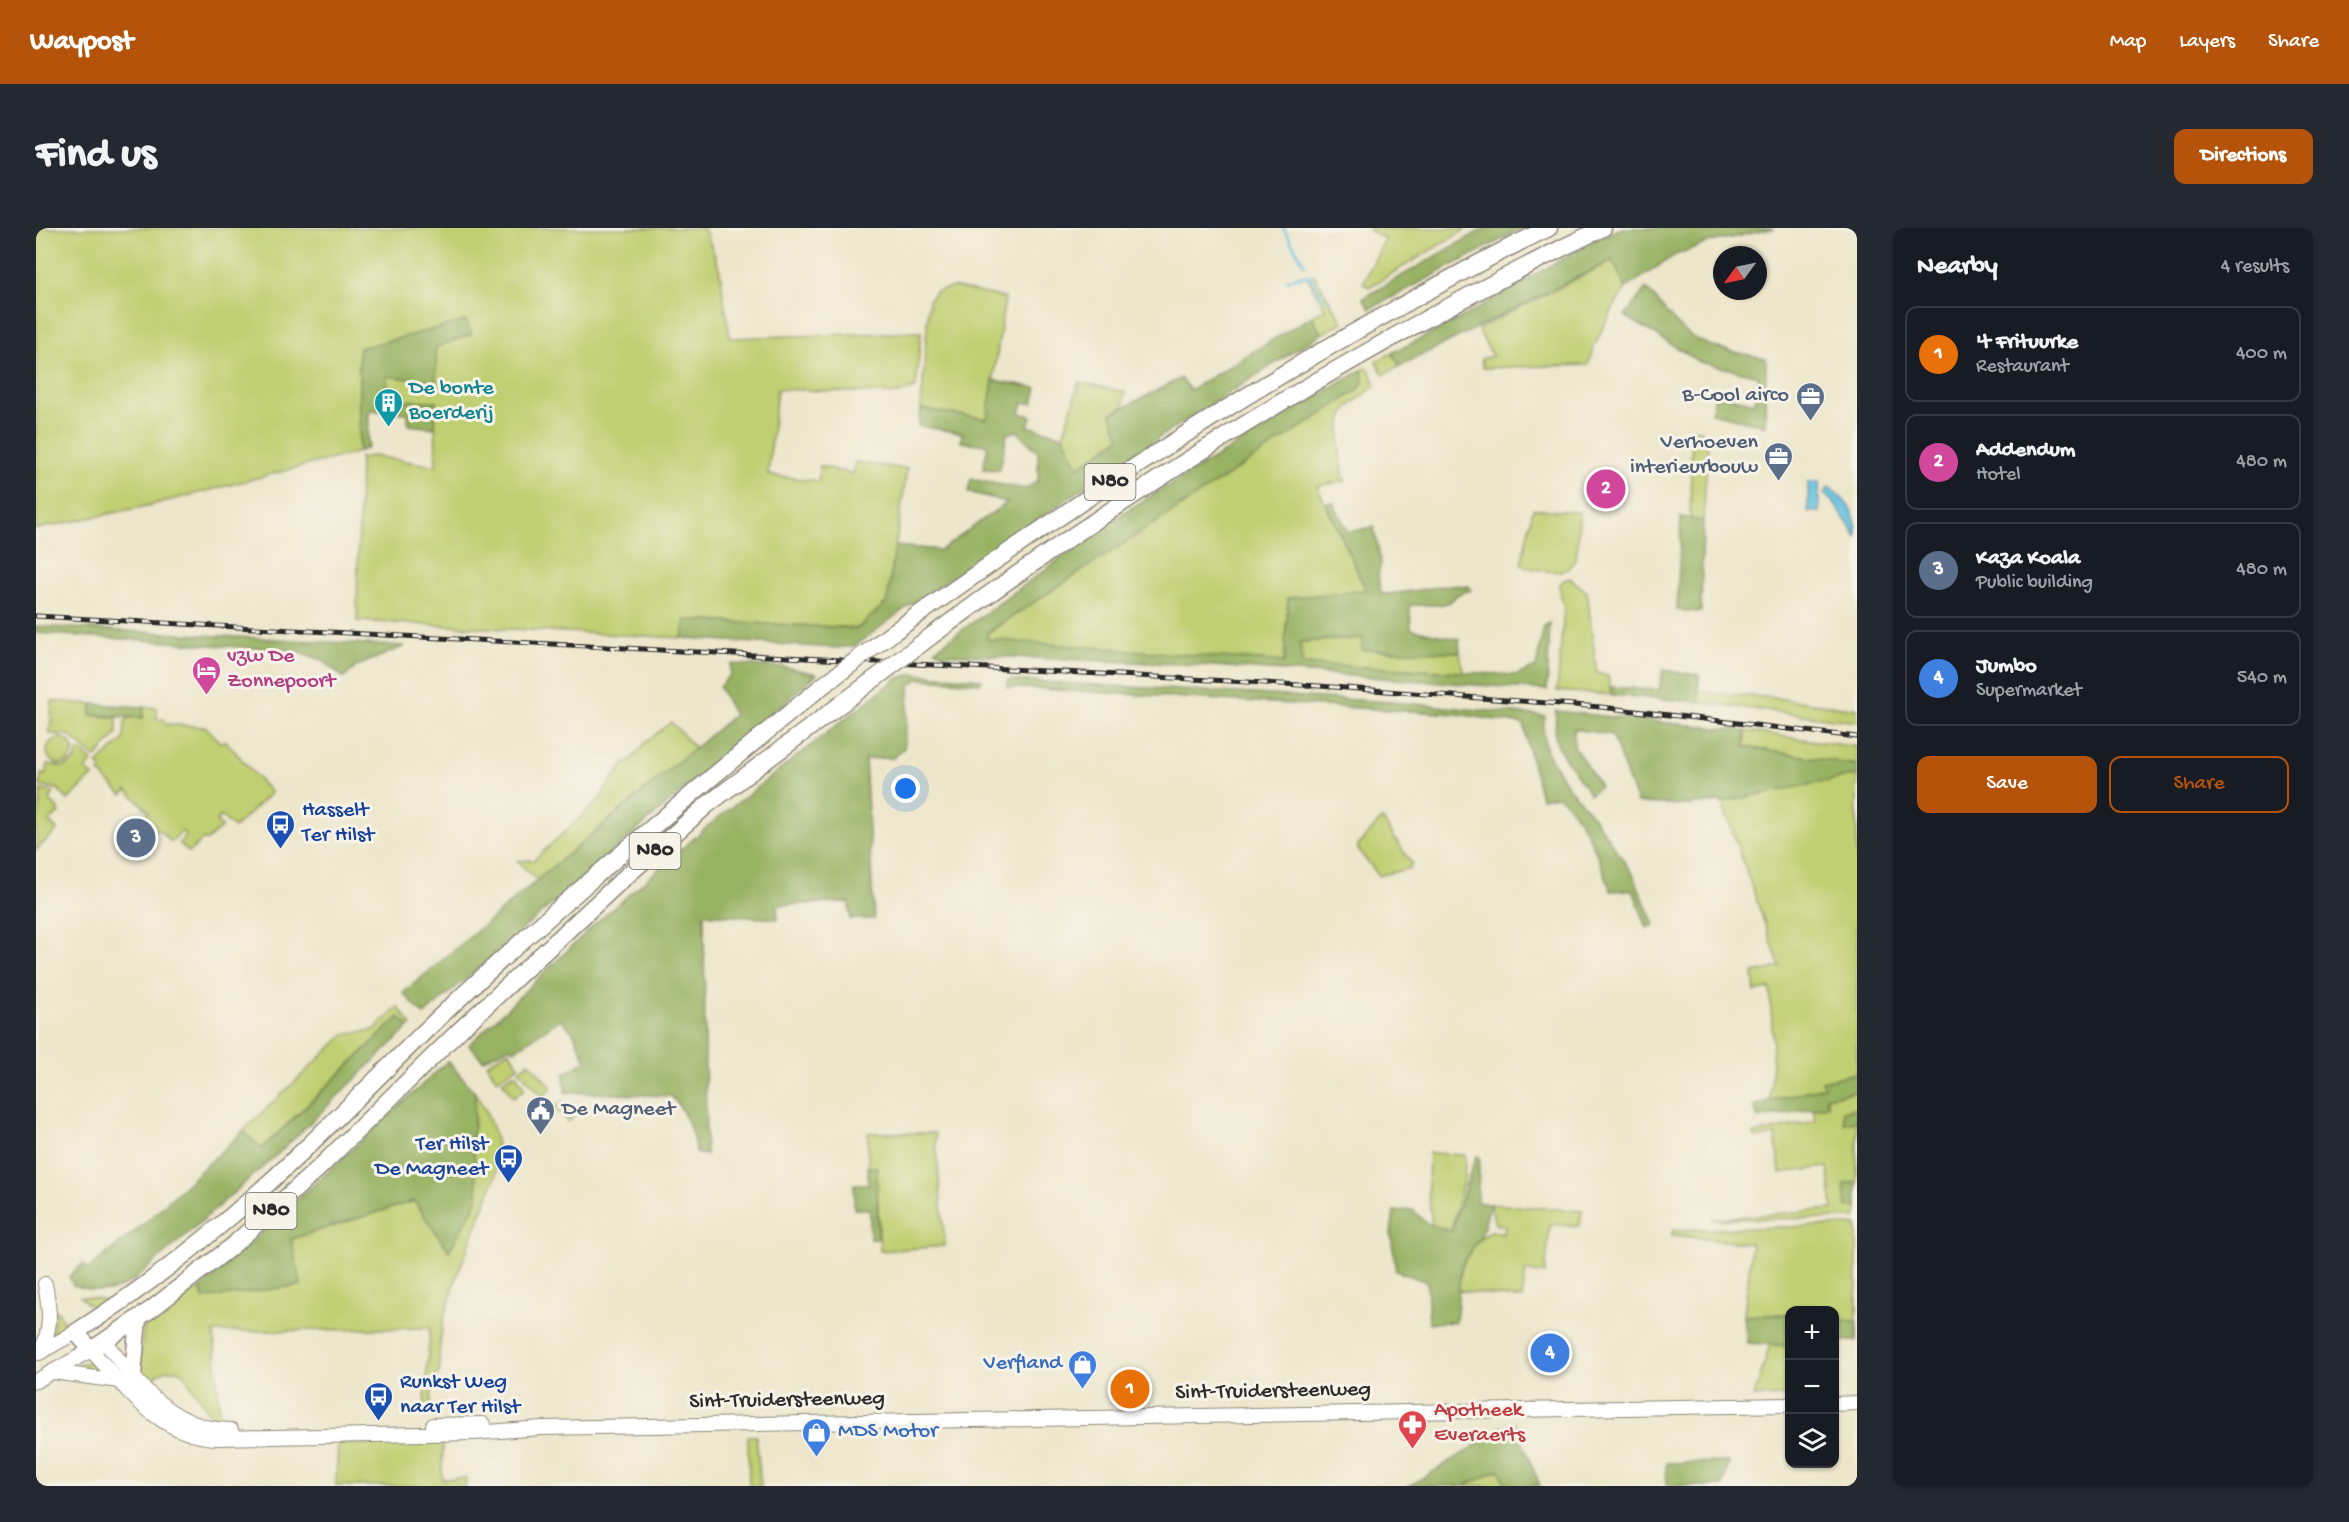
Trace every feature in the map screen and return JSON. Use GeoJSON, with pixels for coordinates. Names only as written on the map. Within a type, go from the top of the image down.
{"type":"FeatureCollection","features":[{"type":"Feature","properties":{"kind":"highway","name":"N80"},"geometry":{"type":"LineString","coordinates":[[76,1332],[179,1259],[225,1221],[300,1153],[446,1011],[606,866],[821,687],[895,631],[1110,482],[1210,417],[1331,345],[1505,249],[1549,228]]}},
{"type":"Feature","properties":{"kind":"highway","name":"N80"},"geometry":{"type":"LineString","coordinates":[[98,1346],[231,1247],[319,1168],[461,1029],[623,879],[707,805],[933,634],[1020,570],[1224,437],[1343,366],[1518,268],[1603,228]]}},
{"type":"Feature","properties":{"kind":"highway"},"geometry":{"type":"LineString","coordinates":[[126,1379],[138,1318]]}},
{"type":"Feature","properties":{"kind":"highway","name":"Sint-Truidersteenweg"},"geometry":{"type":"LineString","coordinates":[[92,1322],[98,1346]]}},
{"type":"Feature","properties":{"kind":"highway","name":"Sint-Truidersteenweg"},"geometry":{"type":"LineString","coordinates":[[76,1332],[98,1346]]}},
{"type":"Feature","properties":{"kind":"main road"},"geometry":{"type":"LineString","coordinates":[[39,1353],[47,1338],[51,1315],[45,1284]]}},
{"type":"Feature","properties":{"kind":"main road","name":"N80"},"geometry":{"type":"LineString","coordinates":[[39,1353],[76,1332]]}},
{"type":"Feature","properties":{"kind":"main road","name":"N80"},"geometry":{"type":"LineString","coordinates":[[36,1381],[98,1346]]}},
{"type":"Feature","properties":{"kind":"main road","name":"Sint-Truidersteenweg"},"geometry":{"type":"LineString","coordinates":[[98,1346],[126,1379],[166,1410],[183,1420],[217,1430],[394,1429],[458,1424],[542,1428],[1785,1405]]}},
{"type":"Feature","properties":{"kind":"main road"},"geometry":{"type":"LineString","coordinates":[[53,1372],[126,1379]]}},
{"type":"Feature","properties":{"kind":"main road"},"geometry":{"type":"LineString","coordinates":[[1839,1404],[1857,1403]]}},
{"type":"Feature","properties":{"kind":"green space"},"geometry":{"type":"Polygon","coordinates":[[[36,228],[704,228],[719,267],[730,338],[921,332],[916,387],[899,394],[777,389],[768,475],[818,481],[820,466],[853,474],[855,462],[907,469],[887,602],[858,628],[685,620],[682,638],[357,621],[360,458],[373,456],[436,466],[435,402],[388,400],[387,376],[436,346],[471,334],[359,348],[359,452],[151,505],[36,529],[36,228]]]}},
{"type":"Feature","properties":{"kind":"green space"},"geometry":{"type":"Polygon","coordinates":[[[1370,228],[1468,228],[1369,287],[1363,283],[1385,239],[1369,230],[1370,228]]]}},
{"type":"Feature","properties":{"kind":"green space"},"geometry":{"type":"Polygon","coordinates":[[[1485,228],[1523,228],[1370,309],[1363,298],[1485,228]]]}},
{"type":"Feature","properties":{"kind":"green space"},"geometry":{"type":"Polygon","coordinates":[[[1622,228],[1776,228],[1707,243],[1675,255],[1626,288],[1612,260],[1400,366],[1392,353],[1454,322],[1600,237],[1622,228]]]}},
{"type":"Feature","properties":{"kind":"green space"},"geometry":{"type":"Polygon","coordinates":[[[1613,260],[1626,288],[1604,325],[1588,365],[1483,368],[1481,359],[1492,356],[1478,329],[1613,260]]]}},
{"type":"Feature","properties":{"kind":"green space"},"geometry":{"type":"Polygon","coordinates":[[[1314,275],[1343,322],[1321,334],[1312,316],[1325,309],[1307,276],[1314,275]]]}},
{"type":"Feature","properties":{"kind":"green space"},"geometry":{"type":"Polygon","coordinates":[[[953,287],[1005,298],[988,419],[921,409],[929,300],[935,292],[953,287]]]}},
{"type":"Feature","properties":{"kind":"green space"},"geometry":{"type":"Polygon","coordinates":[[[1646,288],[1683,330],[1702,342],[1766,358],[1765,425],[1711,413],[1716,394],[1755,403],[1759,376],[1700,362],[1625,316],[1646,288]]]}},
{"type":"Feature","properties":{"kind":"green space"},"geometry":{"type":"Polygon","coordinates":[[[1312,316],[1321,334],[1122,461],[907,607],[855,646],[835,648],[682,638],[685,620],[858,628],[887,602],[895,546],[941,550],[1007,502],[968,492],[971,479],[1025,489],[1038,480],[1038,452],[1017,431],[1007,434],[1000,470],[983,469],[988,445],[961,442],[962,433],[918,426],[921,409],[987,419],[993,380],[1037,388],[1033,403],[1023,403],[1020,413],[1031,416],[1028,426],[1063,436],[1078,467],[1120,438],[1111,414],[1181,378],[1190,390],[1312,316]]]}},
{"type":"Feature","properties":{"kind":"green space"},"geometry":{"type":"Polygon","coordinates":[[[466,321],[472,334],[436,347],[436,383],[387,376],[388,400],[436,401],[435,428],[408,425],[408,413],[369,410],[368,447],[359,452],[359,348],[466,321]]]}},
{"type":"Feature","properties":{"kind":"green space"},"geometry":{"type":"Polygon","coordinates":[[[1392,353],[1400,366],[1383,375],[1376,361],[1392,353]]]}},
{"type":"Feature","properties":{"kind":"green space"},"geometry":{"type":"Polygon","coordinates":[[[1368,368],[1375,386],[1349,407],[1341,422],[1340,453],[1345,481],[1317,486],[1366,590],[1288,598],[1284,662],[987,640],[987,633],[1358,390],[1363,382],[1362,370],[1368,368]]]}},
{"type":"Feature","properties":{"kind":"green space"},"geometry":{"type":"Polygon","coordinates":[[[1362,370],[1363,382],[1358,390],[987,633],[987,639],[1284,662],[1288,598],[1366,590],[1326,503],[1333,502],[1348,532],[1374,527],[1381,564],[1378,575],[1381,594],[1458,585],[1469,586],[1471,590],[1458,594],[1450,602],[1440,605],[1410,605],[1411,629],[1459,639],[1460,652],[1362,650],[1363,638],[1300,642],[1302,664],[1517,675],[1536,667],[1544,626],[1550,623],[1547,690],[1200,665],[943,654],[935,650],[1126,511],[1362,370]]]}},
{"type":"Feature","properties":{"kind":"green space"},"geometry":{"type":"Polygon","coordinates":[[[1079,382],[1125,392],[1123,407],[1111,414],[1120,438],[1078,467],[1063,436],[1079,382]]]}},
{"type":"Feature","properties":{"kind":"green space"},"geometry":{"type":"Polygon","coordinates":[[[1692,428],[1703,432],[1708,443],[1703,521],[1690,519],[1692,428]]]}},
{"type":"Feature","properties":{"kind":"green space"},"geometry":{"type":"Polygon","coordinates":[[[1533,509],[1579,512],[1576,556],[1565,570],[1540,570],[1521,565],[1533,509]]]}},
{"type":"Feature","properties":{"kind":"green space"},"geometry":{"type":"Polygon","coordinates":[[[1681,517],[1703,521],[1701,612],[1677,610],[1681,517]]]}},
{"type":"Feature","properties":{"kind":"green space"},"geometry":{"type":"Polygon","coordinates":[[[1570,578],[1587,592],[1597,673],[1608,676],[1612,695],[1557,691],[1564,609],[1559,585],[1570,578]]]}},
{"type":"Feature","properties":{"kind":"green space"},"geometry":{"type":"Polygon","coordinates":[[[36,626],[405,646],[357,666],[344,678],[322,660],[297,651],[36,633],[36,626]]]}},
{"type":"Feature","properties":{"kind":"green space"},"geometry":{"type":"Polygon","coordinates":[[[1363,638],[1363,650],[1460,652],[1463,672],[1302,664],[1300,642],[1363,638]]]}},
{"type":"Feature","properties":{"kind":"green space"},"geometry":{"type":"Polygon","coordinates":[[[731,664],[785,667],[817,674],[424,1015],[403,993],[734,715],[719,687],[730,675],[731,664]]]}},
{"type":"Feature","properties":{"kind":"green space"},"geometry":{"type":"Polygon","coordinates":[[[1663,670],[1699,675],[1699,702],[1612,695],[1610,687],[1659,690],[1663,670]]]}},
{"type":"Feature","properties":{"kind":"green space"},"geometry":{"type":"Polygon","coordinates":[[[912,674],[981,679],[981,683],[918,679],[910,685],[904,748],[893,758],[865,759],[874,919],[850,919],[849,902],[777,905],[778,919],[704,914],[706,1155],[696,1153],[688,1123],[671,1096],[565,1092],[564,1074],[586,1061],[574,1034],[561,1019],[515,1050],[509,1047],[483,1060],[469,1045],[596,923],[714,821],[896,679],[912,674]]]}},
{"type":"Feature","properties":{"kind":"green space"},"geometry":{"type":"Polygon","coordinates":[[[1008,680],[1392,702],[1545,716],[1543,729],[1547,752],[1566,784],[1592,815],[1633,874],[1654,925],[1647,928],[1633,890],[1611,891],[1590,840],[1567,804],[1559,796],[1541,798],[1524,724],[1457,714],[1007,687],[1008,680]]]}},
{"type":"Feature","properties":{"kind":"green space"},"geometry":{"type":"Polygon","coordinates":[[[1699,692],[1767,697],[1857,709],[1857,722],[1699,702],[1699,692]]]}},
{"type":"Feature","properties":{"kind":"green space"},"geometry":{"type":"Polygon","coordinates":[[[52,701],[92,704],[91,715],[117,718],[117,734],[94,757],[69,735],[50,734],[52,701]]]}},
{"type":"Feature","properties":{"kind":"green space"},"geometry":{"type":"Polygon","coordinates":[[[92,704],[144,707],[143,718],[91,715],[92,704]]]}},
{"type":"Feature","properties":{"kind":"green space"},"geometry":{"type":"Polygon","coordinates":[[[144,707],[157,708],[157,720],[164,719],[165,724],[206,727],[221,743],[225,740],[271,793],[234,828],[221,816],[216,822],[222,827],[189,852],[179,843],[186,836],[182,831],[171,842],[158,829],[152,834],[140,821],[149,812],[127,790],[122,795],[99,772],[102,769],[97,764],[124,739],[125,721],[129,718],[142,717],[144,707]]]}},
{"type":"Feature","properties":{"kind":"green space"},"geometry":{"type":"Polygon","coordinates":[[[1556,711],[1746,731],[1745,747],[1857,765],[1857,775],[1722,802],[1687,805],[1637,803],[1612,735],[1574,729],[1574,746],[1600,786],[1590,794],[1560,751],[1555,737],[1556,711]]]}},
{"type":"Feature","properties":{"kind":"green space"},"geometry":{"type":"Polygon","coordinates":[[[671,722],[695,748],[537,880],[517,861],[534,860],[599,800],[621,767],[671,722]]]}},
{"type":"Feature","properties":{"kind":"green space"},"geometry":{"type":"Polygon","coordinates":[[[1746,731],[1857,747],[1857,765],[1745,747],[1746,731]]]}},
{"type":"Feature","properties":{"kind":"green space"},"geometry":{"type":"Polygon","coordinates":[[[60,738],[69,742],[73,751],[69,760],[60,764],[51,760],[47,751],[51,742],[60,738]]]}},
{"type":"Feature","properties":{"kind":"green space"},"geometry":{"type":"Polygon","coordinates":[[[78,751],[82,751],[92,762],[86,769],[93,776],[68,800],[58,789],[40,786],[41,774],[46,774],[48,764],[64,767],[75,760],[78,751]]]}},
{"type":"Feature","properties":{"kind":"green space"},"geometry":{"type":"Polygon","coordinates":[[[1857,775],[1857,1073],[1822,1081],[1825,1087],[1770,1100],[1773,1041],[1770,988],[1755,992],[1753,973],[1780,967],[1722,802],[1857,775]]]}},
{"type":"Feature","properties":{"kind":"green space"},"geometry":{"type":"Polygon","coordinates":[[[41,790],[54,792],[49,800],[59,813],[49,822],[57,830],[36,850],[36,817],[39,817],[41,790]]]}},
{"type":"Feature","properties":{"kind":"green space"},"geometry":{"type":"Polygon","coordinates":[[[1382,819],[1412,864],[1410,868],[1379,876],[1358,850],[1358,845],[1382,819]]]}},
{"type":"Feature","properties":{"kind":"green space"},"geometry":{"type":"Polygon","coordinates":[[[398,1007],[412,1025],[409,1027],[399,1017],[261,1149],[243,1131],[345,1034],[374,1030],[398,1007]]]}},
{"type":"Feature","properties":{"kind":"green space"},"geometry":{"type":"Polygon","coordinates":[[[399,1017],[409,1027],[282,1150],[137,1278],[120,1288],[107,1291],[73,1285],[69,1276],[83,1264],[88,1269],[145,1223],[243,1131],[262,1149],[399,1017]]]}},
{"type":"Feature","properties":{"kind":"green space"},"geometry":{"type":"Polygon","coordinates":[[[509,1050],[519,1066],[497,1080],[487,1064],[509,1050]]]}},
{"type":"Feature","properties":{"kind":"green space"},"geometry":{"type":"Polygon","coordinates":[[[448,1061],[475,1093],[473,1143],[478,1199],[449,1251],[414,1201],[291,1239],[301,1285],[203,1299],[201,1288],[448,1061]]]}},
{"type":"Feature","properties":{"kind":"green space"},"geometry":{"type":"Polygon","coordinates":[[[529,1062],[552,1088],[543,1097],[519,1070],[529,1062]]]}},
{"type":"Feature","properties":{"kind":"green space"},"geometry":{"type":"Polygon","coordinates":[[[515,1073],[525,1089],[513,1097],[502,1081],[515,1073]]]}},
{"type":"Feature","properties":{"kind":"green space"},"geometry":{"type":"Polygon","coordinates":[[[1857,1073],[1857,1091],[1826,1097],[1828,1106],[1758,1119],[1754,1105],[1824,1087],[1822,1081],[1857,1073]]]}},
{"type":"Feature","properties":{"kind":"green space"},"geometry":{"type":"Polygon","coordinates":[[[1857,1091],[1857,1108],[1843,1111],[1844,1123],[1857,1121],[1857,1182],[1844,1184],[1846,1207],[1857,1207],[1857,1218],[1712,1219],[1833,1209],[1828,1167],[1780,1173],[1775,1135],[1755,1138],[1754,1134],[1815,1121],[1813,1109],[1828,1106],[1826,1097],[1857,1091]]]}},
{"type":"Feature","properties":{"kind":"green space"},"geometry":{"type":"Polygon","coordinates":[[[475,1093],[486,1111],[495,1136],[498,1153],[496,1175],[457,1276],[443,1321],[439,1352],[440,1370],[433,1382],[429,1414],[424,1412],[430,1328],[214,1332],[220,1423],[215,1422],[182,1372],[168,1370],[149,1382],[145,1379],[140,1365],[142,1337],[147,1320],[153,1314],[201,1288],[204,1299],[291,1239],[414,1201],[449,1250],[473,1143],[475,1093]]]}},
{"type":"Feature","properties":{"kind":"green space"},"geometry":{"type":"Polygon","coordinates":[[[562,1101],[576,1115],[568,1122],[555,1108],[562,1101]]]}},
{"type":"Feature","properties":{"kind":"green space"},"geometry":{"type":"Polygon","coordinates":[[[1857,1108],[1857,1121],[1844,1123],[1843,1111],[1857,1108]]]}},
{"type":"Feature","properties":{"kind":"green space"},"geometry":{"type":"Polygon","coordinates":[[[868,1133],[935,1133],[945,1246],[880,1251],[876,1167],[868,1167],[868,1133]]]}},
{"type":"Feature","properties":{"kind":"green space"},"geometry":{"type":"Polygon","coordinates":[[[1429,1153],[1465,1155],[1464,1179],[1451,1231],[1432,1226],[1428,1189],[1429,1153]]]}},
{"type":"Feature","properties":{"kind":"green space"},"geometry":{"type":"Polygon","coordinates":[[[1476,1156],[1480,1157],[1477,1202],[1490,1204],[1481,1237],[1461,1265],[1456,1322],[1429,1323],[1427,1282],[1396,1271],[1391,1235],[1394,1211],[1413,1210],[1426,1223],[1451,1231],[1476,1156]]]}},
{"type":"Feature","properties":{"kind":"green space"},"geometry":{"type":"Polygon","coordinates":[[[868,1167],[877,1167],[878,1239],[870,1239],[870,1209],[854,1209],[854,1184],[868,1184],[868,1167]]]}},
{"type":"Feature","properties":{"kind":"green space"},"geometry":{"type":"Polygon","coordinates":[[[1857,1182],[1857,1207],[1846,1207],[1844,1184],[1857,1182]]]}},
{"type":"Feature","properties":{"kind":"green space"},"geometry":{"type":"Polygon","coordinates":[[[1490,1204],[1582,1211],[1580,1226],[1550,1224],[1545,1274],[1526,1271],[1522,1299],[1458,1290],[1463,1264],[1471,1249],[1491,1231],[1504,1233],[1505,1226],[1495,1224],[1490,1204]]]}},
{"type":"Feature","properties":{"kind":"green space"},"geometry":{"type":"Polygon","coordinates":[[[1857,1225],[1857,1321],[1839,1320],[1839,1306],[1785,1306],[1785,1314],[1744,1316],[1752,1244],[1672,1235],[1673,1230],[1857,1225]]]}},
{"type":"Feature","properties":{"kind":"green space"},"geometry":{"type":"Polygon","coordinates":[[[80,1296],[108,1301],[108,1303],[92,1306],[80,1296]]]}},
{"type":"Feature","properties":{"kind":"green space"},"geometry":{"type":"Polygon","coordinates":[[[55,1311],[58,1311],[63,1320],[63,1328],[51,1340],[55,1311]]]}},
{"type":"Feature","properties":{"kind":"green space"},"geometry":{"type":"Polygon","coordinates":[[[1785,1314],[1785,1346],[1747,1343],[1744,1316],[1785,1314]]]}},
{"type":"Feature","properties":{"kind":"green space"},"geometry":{"type":"Polygon","coordinates":[[[1839,1320],[1857,1321],[1857,1341],[1839,1341],[1839,1320]]]}},
{"type":"Feature","properties":{"kind":"green space"},"geometry":{"type":"Polygon","coordinates":[[[1770,1345],[1785,1346],[1785,1396],[1754,1397],[1770,1345]]]}},
{"type":"Feature","properties":{"kind":"green space"},"geometry":{"type":"Polygon","coordinates":[[[91,1362],[108,1375],[75,1369],[82,1363],[91,1362]]]}},
{"type":"Feature","properties":{"kind":"green space"},"geometry":{"type":"Polygon","coordinates":[[[1515,1424],[1540,1486],[1507,1486],[1499,1470],[1464,1486],[1409,1486],[1469,1450],[1500,1427],[1515,1424]]]}},
{"type":"Feature","properties":{"kind":"green space"},"geometry":{"type":"Polygon","coordinates":[[[748,1436],[756,1436],[761,1486],[749,1486],[748,1436]]]}},
{"type":"Feature","properties":{"kind":"green space"},"geometry":{"type":"Polygon","coordinates":[[[338,1443],[443,1443],[442,1479],[466,1478],[466,1486],[336,1486],[338,1443]]]}},
{"type":"Feature","properties":{"kind":"green space"},"geometry":{"type":"Polygon","coordinates":[[[1729,1462],[1723,1486],[1667,1486],[1666,1463],[1729,1462]]]}},
{"type":"Feature","properties":{"kind":"green space"},"geometry":{"type":"Polygon","coordinates":[[[1500,1469],[1507,1486],[1464,1486],[1500,1469]]]}},
{"type":"Feature","properties":{"kind":"water"},"geometry":{"type":"Polygon","coordinates":[[[1808,482],[1819,482],[1819,512],[1808,512],[1808,482]]]}},
{"type":"Feature","properties":{"kind":"water"},"geometry":{"type":"Polygon","coordinates":[[[1829,487],[1850,509],[1857,529],[1857,537],[1834,503],[1824,494],[1829,487]]]}},
{"type":"Feature","properties":{"kind":"waterway"},"geometry":{"type":"LineString","coordinates":[[1283,228],[1305,265]]}},
{"type":"Feature","properties":{"kind":"waterway"},"geometry":{"type":"LineString","coordinates":[[1287,280],[1310,276],[1324,300]]}},
{"type":"Feature","properties":{"kind":"railway"},"geometry":{"type":"LineString","coordinates":[[36,616],[1319,686],[1601,707],[1857,737]]}},
{"type":"Feature","properties":{"kind":"place","name":"B-Cool airco"},"geometry":{"type":"Point","coordinates":[1810,422]}},
{"type":"Feature","properties":{"kind":"place","name":"De bonte Boerderij"},"geometry":{"type":"Point","coordinates":[388,428]}},
{"type":"Feature","properties":{"kind":"place","name":"Verhoeven interieurbouw"},"geometry":{"type":"Point","coordinates":[1779,482]}},
{"type":"Feature","properties":{"kind":"place","name":"Addendum"},"geometry":{"type":"Point","coordinates":[1606,489]}},
{"type":"Feature","properties":{"kind":"place","name":"vzw De Zonnepoort"},"geometry":{"type":"Point","coordinates":[206,696]}},
{"type":"Feature","properties":{"kind":"place","name":"Kaza Koala"},"geometry":{"type":"Point","coordinates":[136,838]}},
{"type":"Feature","properties":{"kind":"place","name":"Hasselt Ter Hilst"},"geometry":{"type":"Point","coordinates":[281,850]}},
{"type":"Feature","properties":{"kind":"place","name":"De Magneet"},"geometry":{"type":"Point","coordinates":[541,1136]}},
{"type":"Feature","properties":{"kind":"place","name":"Ter Hilst De Magneet"},"geometry":{"type":"Point","coordinates":[509,1184]}},
{"type":"Feature","properties":{"kind":"place","name":"Jumbo"},"geometry":{"type":"Point","coordinates":[1550,1353]}},
{"type":"Feature","properties":{"kind":"place","name":"'t Frituurke"},"geometry":{"type":"Point","coordinates":[1130,1389]}},
{"type":"Feature","properties":{"kind":"place","name":"Verfland"},"geometry":{"type":"Point","coordinates":[1083,1390]}},
{"type":"Feature","properties":{"kind":"place","name":"Runkst Weg naar Ter Hilst"},"geometry":{"type":"Point","coordinates":[379,1422]}},
{"type":"Feature","properties":{"kind":"place","name":"Apotheek Everaerts"},"geometry":{"type":"Point","coordinates":[1413,1450]}},
{"type":"Feature","properties":{"kind":"place","name":"MDS Motor"},"geometry":{"type":"Point","coordinates":[817,1458]}}]}
